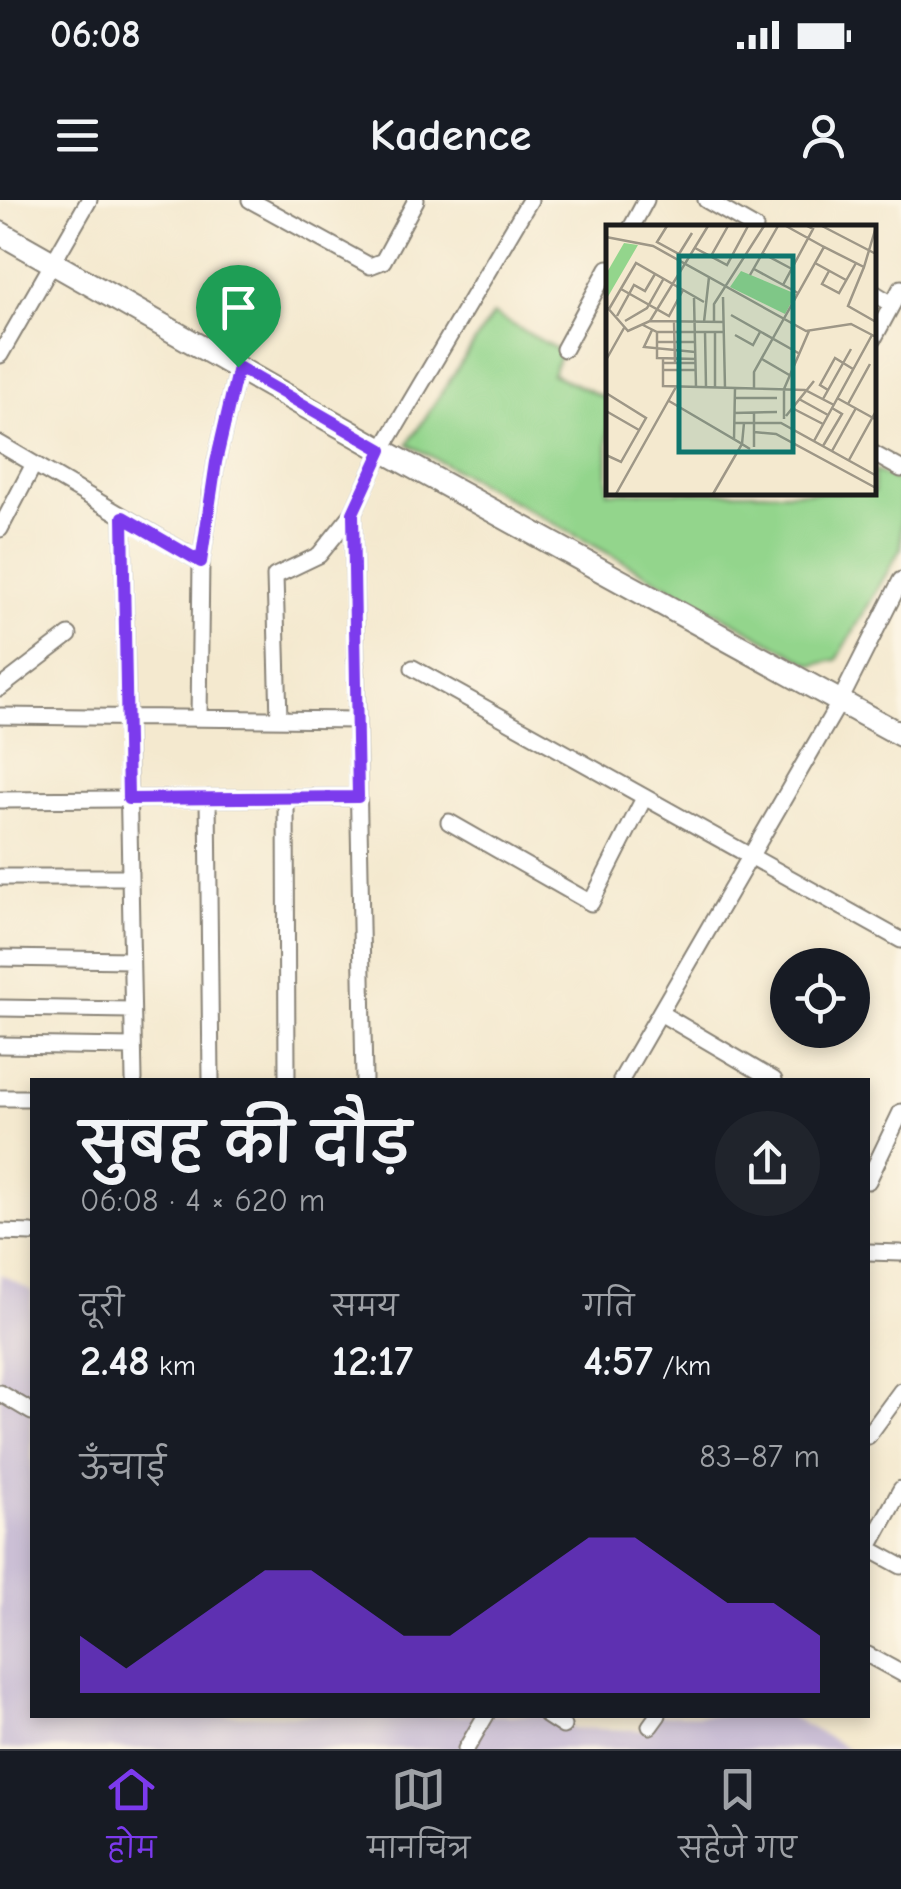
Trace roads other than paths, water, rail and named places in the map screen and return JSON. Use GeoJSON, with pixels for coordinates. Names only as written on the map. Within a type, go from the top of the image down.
{"type":"FeatureCollection","features":[{"type":"Feature","properties":{"kind":"street"},"geometry":{"type":"LineString","coordinates":[[0,354],[89,200]]}},
{"type":"Feature","properties":{"kind":"street"},"geometry":{"type":"LineString","coordinates":[[251,200],[370,266],[383,260],[416,200]]}},
{"type":"Feature","properties":{"kind":"street"},"geometry":{"type":"LineString","coordinates":[[279,718],[275,576],[319,555],[353,513],[382,450],[530,200]]}},
{"type":"Feature","properties":{"kind":"street"},"geometry":{"type":"LineString","coordinates":[[633,225],[646,200]]}},
{"type":"Feature","properties":{"kind":"street"},"geometry":{"type":"LineString","coordinates":[[706,200],[750,225]]}},
{"type":"Feature","properties":{"kind":"street"},"geometry":{"type":"LineString","coordinates":[[0,233],[382,450],[901,735]]}},
{"type":"Feature","properties":{"kind":"street"},"geometry":{"type":"LineString","coordinates":[[564,350],[606,272]]}},
{"type":"Feature","properties":{"kind":"street"},"geometry":{"type":"LineString","coordinates":[[876,334],[901,288]]}},
{"type":"Feature","properties":{"kind":"street"},"geometry":{"type":"LineString","coordinates":[[876,294],[892,304]]}},
{"type":"Feature","properties":{"kind":"street"},"geometry":{"type":"LineString","coordinates":[[592,298],[606,306]]}},
{"type":"Feature","properties":{"kind":"street"},"geometry":{"type":"LineString","coordinates":[[200,717],[201,562],[216,462],[238,367]]}},
{"type":"Feature","properties":{"kind":"street"},"geometry":{"type":"LineString","coordinates":[[0,444],[201,562]]}},
{"type":"Feature","properties":{"kind":"street"},"geometry":{"type":"LineString","coordinates":[[876,455],[901,469]]}},
{"type":"Feature","properties":{"kind":"street"},"geometry":{"type":"LineString","coordinates":[[0,529],[34,464]]}},
{"type":"Feature","properties":{"kind":"street"},"geometry":{"type":"LineString","coordinates":[[353,513],[364,1078]]}},
{"type":"Feature","properties":{"kind":"street"},"geometry":{"type":"LineString","coordinates":[[123,517],[134,1078]]}},
{"type":"Feature","properties":{"kind":"street"},"geometry":{"type":"LineString","coordinates":[[622,1078],[839,703],[901,580]]}},
{"type":"Feature","properties":{"kind":"street"},"geometry":{"type":"LineString","coordinates":[[0,688],[70,635]]}},
{"type":"Feature","properties":{"kind":"street"},"geometry":{"type":"LineString","coordinates":[[412,668],[901,940]]}},
{"type":"Feature","properties":{"kind":"street"},"geometry":{"type":"LineString","coordinates":[[0,716],[357,720]]}},
{"type":"Feature","properties":{"kind":"street"},"geometry":{"type":"LineString","coordinates":[[0,800],[358,797]]}},
{"type":"Feature","properties":{"kind":"street"},"geometry":{"type":"LineString","coordinates":[[208,798],[211,1078]]}},
{"type":"Feature","properties":{"kind":"street"},"geometry":{"type":"LineString","coordinates":[[286,798],[287,1078]]}},
{"type":"Feature","properties":{"kind":"street"},"geometry":{"type":"LineString","coordinates":[[448,822],[591,904],[644,798]]}},
{"type":"Feature","properties":{"kind":"street"},"geometry":{"type":"LineString","coordinates":[[0,876],[130,877]]}},
{"type":"Feature","properties":{"kind":"street"},"geometry":{"type":"LineString","coordinates":[[0,958],[132,960]]}},
{"type":"Feature","properties":{"kind":"street"},"geometry":{"type":"LineString","coordinates":[[0,1008],[132,1010]]}},
{"type":"Feature","properties":{"kind":"street"},"geometry":{"type":"LineString","coordinates":[[660,1013],[771,1078]]}},
{"type":"Feature","properties":{"kind":"street"},"geometry":{"type":"LineString","coordinates":[[0,1045],[133,1047]]}},
{"type":"Feature","properties":{"kind":"street"},"geometry":{"type":"LineString","coordinates":[[0,1098],[30,1098]]}},
{"type":"Feature","properties":{"kind":"street"},"geometry":{"type":"LineString","coordinates":[[870,1177],[901,1112]]}},
{"type":"Feature","properties":{"kind":"street"},"geometry":{"type":"LineString","coordinates":[[870,1136],[885,1145]]}},
{"type":"Feature","properties":{"kind":"street"},"geometry":{"type":"LineString","coordinates":[[0,1232],[30,1233]]}},
{"type":"Feature","properties":{"kind":"street"},"geometry":{"type":"LineString","coordinates":[[870,1252],[901,1253]]}},
{"type":"Feature","properties":{"kind":"street"},"geometry":{"type":"LineString","coordinates":[[0,1393],[30,1411]]}},
{"type":"Feature","properties":{"kind":"street"},"geometry":{"type":"LineString","coordinates":[[870,1433],[899,1397]]}},
{"type":"Feature","properties":{"kind":"street"},"geometry":{"type":"LineString","coordinates":[[870,1545],[901,1489]]}},
{"type":"Feature","properties":{"kind":"street"},"geometry":{"type":"LineString","coordinates":[[870,1550],[901,1566]]}},
{"type":"Feature","properties":{"kind":"street"},"geometry":{"type":"LineString","coordinates":[[870,1656],[901,1673]]}},
{"type":"Feature","properties":{"kind":"street"},"geometry":{"type":"LineString","coordinates":[[466,1749],[484,1718]]}},
{"type":"Feature","properties":{"kind":"street"},"geometry":{"type":"LineString","coordinates":[[551,1718],[563,1726]]}}]}
